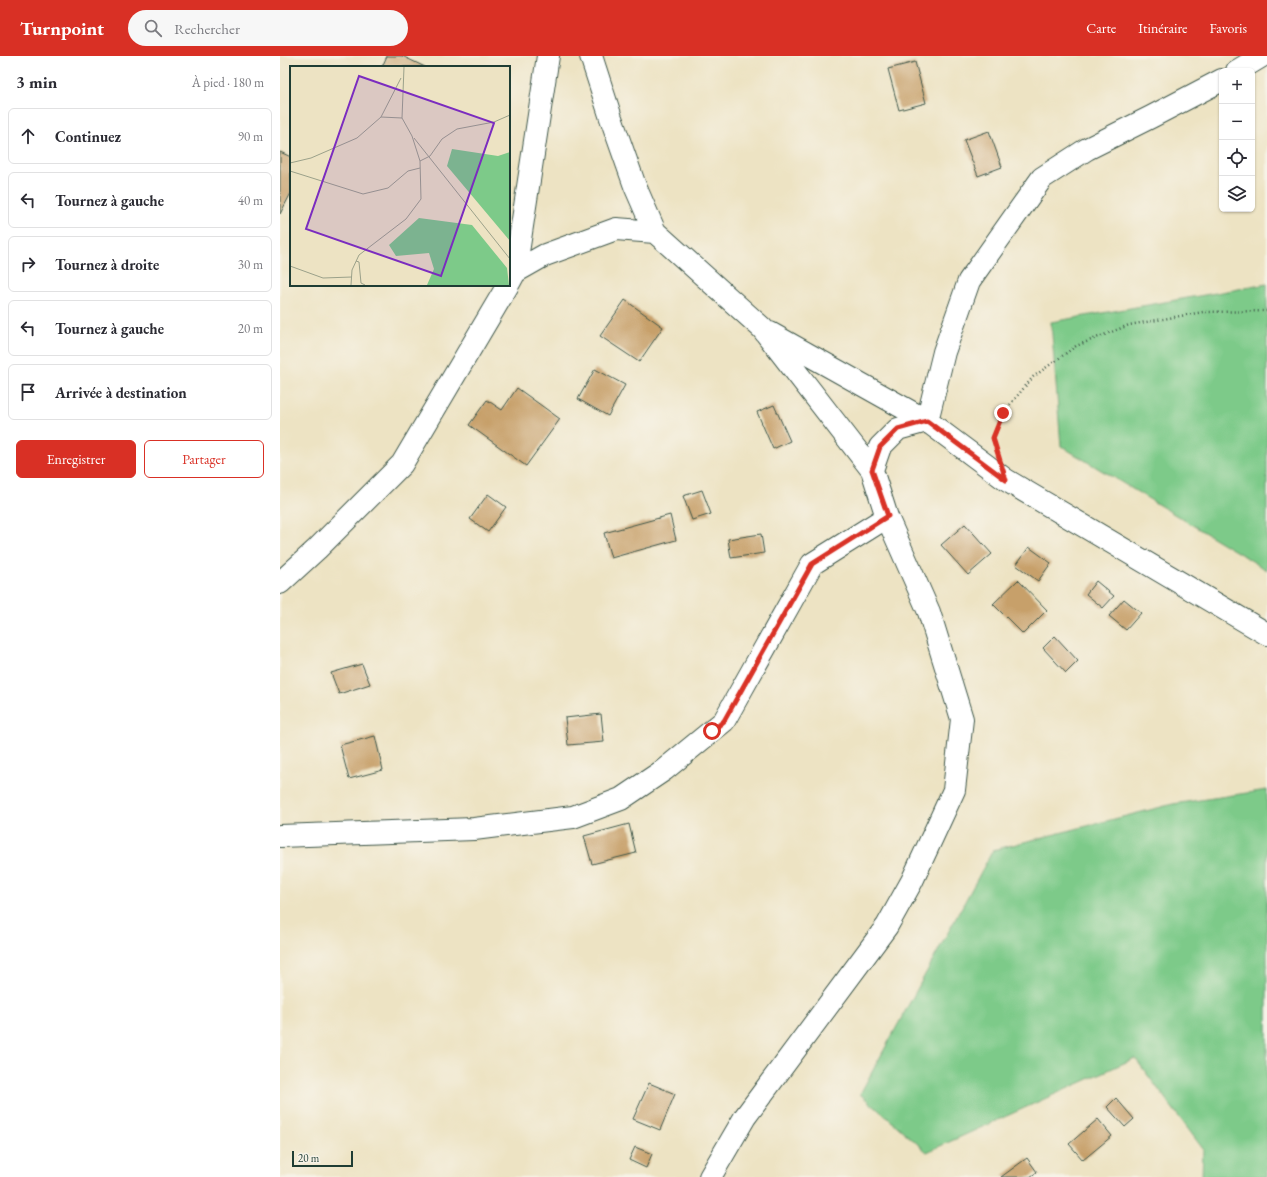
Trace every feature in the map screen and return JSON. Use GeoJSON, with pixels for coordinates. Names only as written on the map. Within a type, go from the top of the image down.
{"type":"FeatureCollection","features":[{"type":"Feature","properties":{"kind":"street"},"geometry":{"type":"LineString","coordinates":[[511,280],[548,56]]}},
{"type":"Feature","properties":{"kind":"street"},"geometry":{"type":"LineString","coordinates":[[591,56],[635,186],[655,232],[762,328],[872,470],[888,516],[929,612],[962,719],[954,790],[912,881],[887,926],[744,1116],[710,1177]]}},
{"type":"Feature","properties":{"kind":"street"},"geometry":{"type":"LineString","coordinates":[[1242,68],[1262,56]]}},
{"type":"Feature","properties":{"kind":"street"},"geometry":{"type":"LineString","coordinates":[[927,421],[944,352],[969,282],[1042,178],[1087,149],[1219,82]]}},
{"type":"Feature","properties":{"kind":"street"},"geometry":{"type":"LineString","coordinates":[[511,280],[545,255],[616,229],[655,232]]}},
{"type":"Feature","properties":{"kind":"street"},"geometry":{"type":"LineString","coordinates":[[280,583],[317,550],[402,464],[507,286]]}},
{"type":"Feature","properties":{"kind":"street"},"geometry":{"type":"LineString","coordinates":[[762,328],[927,421],[1006,480],[1267,634]]}},
{"type":"Feature","properties":{"kind":"street"},"geometry":{"type":"LineString","coordinates":[[872,470],[880,447],[898,429],[927,421]]}},
{"type":"Feature","properties":{"kind":"street"},"geometry":{"type":"LineString","coordinates":[[280,836],[474,829],[573,817],[621,799],[664,770],[724,721],[812,564],[888,516]]}},
{"type":"Feature","properties":{"kind":"path"},"geometry":{"type":"LineString","coordinates":[[996,445],[993,438],[1003,413],[1033,377],[1076,346],[1129,325],[1204,312],[1267,311]]}},
{"type":"Feature","properties":{"kind":"green space"},"geometry":{"type":"Polygon","coordinates":[[[1267,284],[1267,570],[1061,446],[1051,322],[1267,284]]]}},
{"type":"Feature","properties":{"kind":"green space"},"geometry":{"type":"Polygon","coordinates":[[[1267,790],[1267,1177],[1202,1177],[1203,1149],[1135,1058],[927,1152],[860,1094],[993,850],[1173,804],[1267,790]]]}},
{"type":"Feature","properties":{"kind":"building"},"geometry":{"type":"Polygon","coordinates":[[[387,56],[402,56],[423,66],[382,66],[387,56]]]}},
{"type":"Feature","properties":{"kind":"building"},"geometry":{"type":"Polygon","coordinates":[[[915,62],[926,103],[899,110],[888,69],[915,62]]]}},
{"type":"Feature","properties":{"kind":"building"},"geometry":{"type":"Polygon","coordinates":[[[989,131],[1002,167],[978,176],[964,140],[989,131]]]}},
{"type":"Feature","properties":{"kind":"building"},"geometry":{"type":"Polygon","coordinates":[[[280,152],[290,157],[290,195],[280,214],[280,152]]]}},
{"type":"Feature","properties":{"kind":"building"},"geometry":{"type":"Polygon","coordinates":[[[625,300],[663,327],[639,362],[600,336],[625,300]]]}},
{"type":"Feature","properties":{"kind":"building"},"geometry":{"type":"Polygon","coordinates":[[[595,369],[625,385],[608,416],[578,399],[595,369]]]}},
{"type":"Feature","properties":{"kind":"building"},"geometry":{"type":"Polygon","coordinates":[[[517,388],[560,419],[526,466],[469,425],[487,400],[502,410],[517,388]]]}},
{"type":"Feature","properties":{"kind":"building"},"geometry":{"type":"Polygon","coordinates":[[[774,405],[790,441],[773,449],[757,412],[774,405]]]}},
{"type":"Feature","properties":{"kind":"building"},"geometry":{"type":"Polygon","coordinates":[[[702,490],[711,514],[692,520],[683,496],[702,490]]]}},
{"type":"Feature","properties":{"kind":"building"},"geometry":{"type":"Polygon","coordinates":[[[488,494],[506,507],[488,532],[470,519],[488,494]]]}},
{"type":"Feature","properties":{"kind":"building"},"geometry":{"type":"Polygon","coordinates":[[[670,515],[676,540],[611,558],[604,533],[670,515]]]}},
{"type":"Feature","properties":{"kind":"building"},"geometry":{"type":"Polygon","coordinates":[[[965,524],[992,554],[968,575],[941,545],[965,524]]]}},
{"type":"Feature","properties":{"kind":"building"},"geometry":{"type":"Polygon","coordinates":[[[761,534],[764,553],[731,558],[728,539],[761,534]]]}},
{"type":"Feature","properties":{"kind":"building"},"geometry":{"type":"Polygon","coordinates":[[[1029,547],[1051,563],[1038,581],[1016,565],[1029,547]]]}},
{"type":"Feature","properties":{"kind":"building"},"geometry":{"type":"Polygon","coordinates":[[[1018,580],[1047,610],[1023,634],[993,604],[1018,580]]]}},
{"type":"Feature","properties":{"kind":"building"},"geometry":{"type":"Polygon","coordinates":[[[1096,581],[1114,596],[1103,608],[1086,594],[1096,581]]]}},
{"type":"Feature","properties":{"kind":"building"},"geometry":{"type":"Polygon","coordinates":[[[1124,599],[1141,613],[1126,630],[1109,616],[1124,599]]]}},
{"type":"Feature","properties":{"kind":"building"},"geometry":{"type":"Polygon","coordinates":[[[1055,636],[1078,661],[1066,673],[1043,648],[1055,636]]]}},
{"type":"Feature","properties":{"kind":"building"},"geometry":{"type":"Polygon","coordinates":[[[362,664],[370,684],[339,694],[331,673],[362,664]]]}},
{"type":"Feature","properties":{"kind":"building"},"geometry":{"type":"Polygon","coordinates":[[[601,714],[604,742],[568,745],[565,718],[601,714]]]}},
{"type":"Feature","properties":{"kind":"building"},"geometry":{"type":"Polygon","coordinates":[[[375,736],[383,770],[349,779],[340,745],[375,736]]]}},
{"type":"Feature","properties":{"kind":"building"},"geometry":{"type":"Polygon","coordinates":[[[629,824],[636,853],[592,864],[584,836],[629,824]]]}},
{"type":"Feature","properties":{"kind":"building"},"geometry":{"type":"Polygon","coordinates":[[[649,1083],[675,1094],[660,1130],[633,1119],[649,1083]]]}},
{"type":"Feature","properties":{"kind":"building"},"geometry":{"type":"Polygon","coordinates":[[[1116,1098],[1134,1119],[1125,1127],[1107,1107],[1116,1098]]]}},
{"type":"Feature","properties":{"kind":"building"},"geometry":{"type":"Polygon","coordinates":[[[1098,1119],[1112,1136],[1083,1160],[1069,1144],[1098,1119]]]}},
{"type":"Feature","properties":{"kind":"building"},"geometry":{"type":"Polygon","coordinates":[[[635,1147],[652,1154],[646,1168],[629,1160],[635,1147]]]}},
{"type":"Feature","properties":{"kind":"building"},"geometry":{"type":"Polygon","coordinates":[[[1027,1158],[1037,1172],[1030,1177],[1001,1177],[1027,1158]]]}},
{"type":"Feature","properties":{"kind":"route"},"geometry":{"type":"LineString","coordinates":[[712,731],[724,721],[812,564],[888,516],[872,470],[880,447],[898,429],[927,421],[1006,480],[993,438],[1003,413]]}}]}
